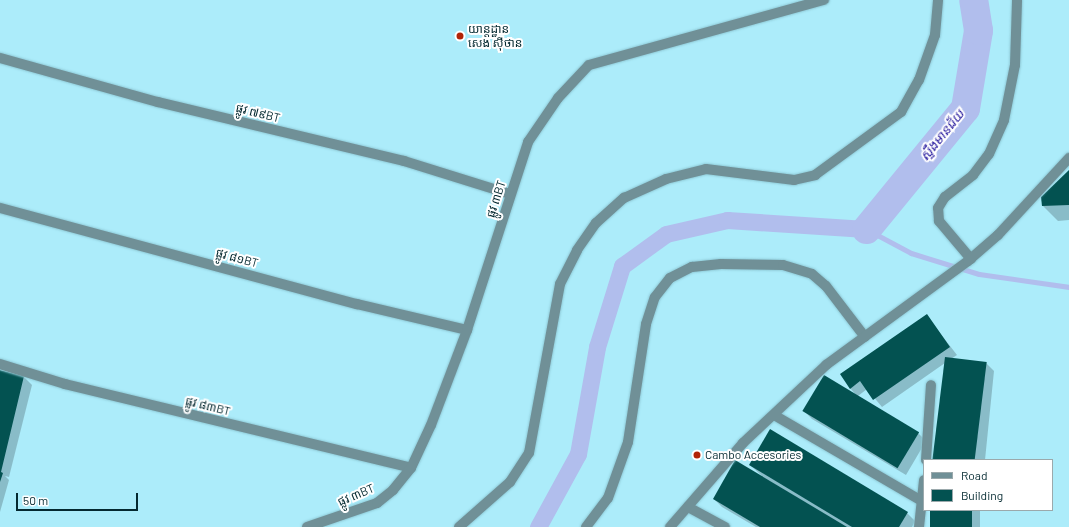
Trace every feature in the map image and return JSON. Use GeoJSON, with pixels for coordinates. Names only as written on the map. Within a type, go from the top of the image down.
{"type":"FeatureCollection","features":[{"type":"Feature","properties":{"kind":"street","name":"ផ្លូវ ៣BT"},"geometry":{"type":"LineString","coordinates":[[307,527],[377,503],[393,490],[411,468],[431,425],[467,330],[528,142],[558,98],[589,65],[824,0]]}},
{"type":"Feature","properties":{"kind":"street"},"geometry":{"type":"LineString","coordinates":[[459,527],[510,482],[529,453],[560,284],[577,250],[596,224],[624,198],[666,179],[706,169],[794,180],[815,175],[901,112],[919,80],[936,34],[938,0]]}},
{"type":"Feature","properties":{"kind":"street"},"geometry":{"type":"LineString","coordinates":[[970,260],[939,221],[938,208],[945,197],[973,175],[989,154],[1004,120],[1016,65],[1017,0]]}},
{"type":"Feature","properties":{"kind":"street","name":"ផ្លូវ ៧៩BT"},"geometry":{"type":"LineString","coordinates":[[0,58],[158,102],[404,161],[510,194]]}},
{"type":"Feature","properties":{"kind":"street"},"geometry":{"type":"LineString","coordinates":[[670,527],[743,443],[826,366],[970,260],[998,235],[1069,158]]}},
{"type":"Feature","properties":{"kind":"street","name":"ផ្លូវ ៨១BT"},"geometry":{"type":"LineString","coordinates":[[0,208],[357,304],[467,330]]}},
{"type":"Feature","properties":{"kind":"street"},"geometry":{"type":"LineString","coordinates":[[586,527],[608,498],[628,442],[646,324],[655,297],[670,278],[692,267],[721,264],[783,265],[812,274],[821,282],[865,337]]}},
{"type":"Feature","properties":{"kind":"street","name":"ផ្លូវ ៨៣BT"},"geometry":{"type":"LineString","coordinates":[[0,364],[65,384],[411,468]]}},
{"type":"Feature","properties":{"kind":"street"},"geometry":{"type":"LineString","coordinates":[[926,459],[931,385]]}},
{"type":"Feature","properties":{"kind":"street"},"geometry":{"type":"LineString","coordinates":[[774,415],[922,501]]}},
{"type":"Feature","properties":{"kind":"street"},"geometry":{"type":"LineString","coordinates":[[918,527],[923,490]]}},
{"type":"Feature","properties":{"kind":"street"},"geometry":{"type":"LineString","coordinates":[[688,507],[725,527]]}},
{"type":"Feature","properties":{"kind":"building"},"geometry":{"type":"Polygon","coordinates":[[[1069,170],[1069,205],[1042,206],[1041,197],[1069,170]]]}},
{"type":"Feature","properties":{"kind":"building"},"geometry":{"type":"Polygon","coordinates":[[[927,314],[950,347],[873,400],[860,381],[850,389],[840,374],[927,314]]]}},
{"type":"Feature","properties":{"kind":"building"},"geometry":{"type":"Polygon","coordinates":[[[945,357],[987,362],[975,459],[932,459],[945,357]]]}},
{"type":"Feature","properties":{"kind":"building"},"geometry":{"type":"Polygon","coordinates":[[[0,370],[24,376],[1,472],[3,473],[0,482],[0,370]]]}},
{"type":"Feature","properties":{"kind":"building"},"geometry":{"type":"Polygon","coordinates":[[[824,375],[919,432],[898,468],[802,411],[824,375]]]}},
{"type":"Feature","properties":{"kind":"building"},"geometry":{"type":"Polygon","coordinates":[[[770,429],[908,512],[899,527],[852,527],[749,465],[770,429]]]}},
{"type":"Feature","properties":{"kind":"building"},"geometry":{"type":"Polygon","coordinates":[[[735,460],[847,527],[760,527],[713,499],[735,460]]]}},
{"type":"Feature","properties":{"kind":"building"},"geometry":{"type":"Polygon","coordinates":[[[930,511],[972,511],[972,527],[930,527],[930,511]]]}},
{"type":"Feature","properties":{"kind":"waterway","name":"ស្ទឹងមានជ័យ"},"geometry":{"type":"LineString","coordinates":[[866,229],[965,108],[978,30],[973,0]]}},
{"type":"Feature","properties":{"kind":"waterway"},"geometry":{"type":"LineString","coordinates":[[538,527],[578,454],[597,347],[622,266],[666,234],[727,220],[866,229]]}},
{"type":"Feature","properties":{"kind":"waterway"},"geometry":{"type":"LineString","coordinates":[[866,229],[911,253],[979,274],[1069,287]]}},
{"type":"Feature","properties":{"kind":"place","name":"យាន្ដដ្ឋាន សេង ស៊ីថាន"},"geometry":{"type":"Point","coordinates":[460,36]}},
{"type":"Feature","properties":{"kind":"place","name":"Cambo Accesories"},"geometry":{"type":"Point","coordinates":[697,455]}}]}
